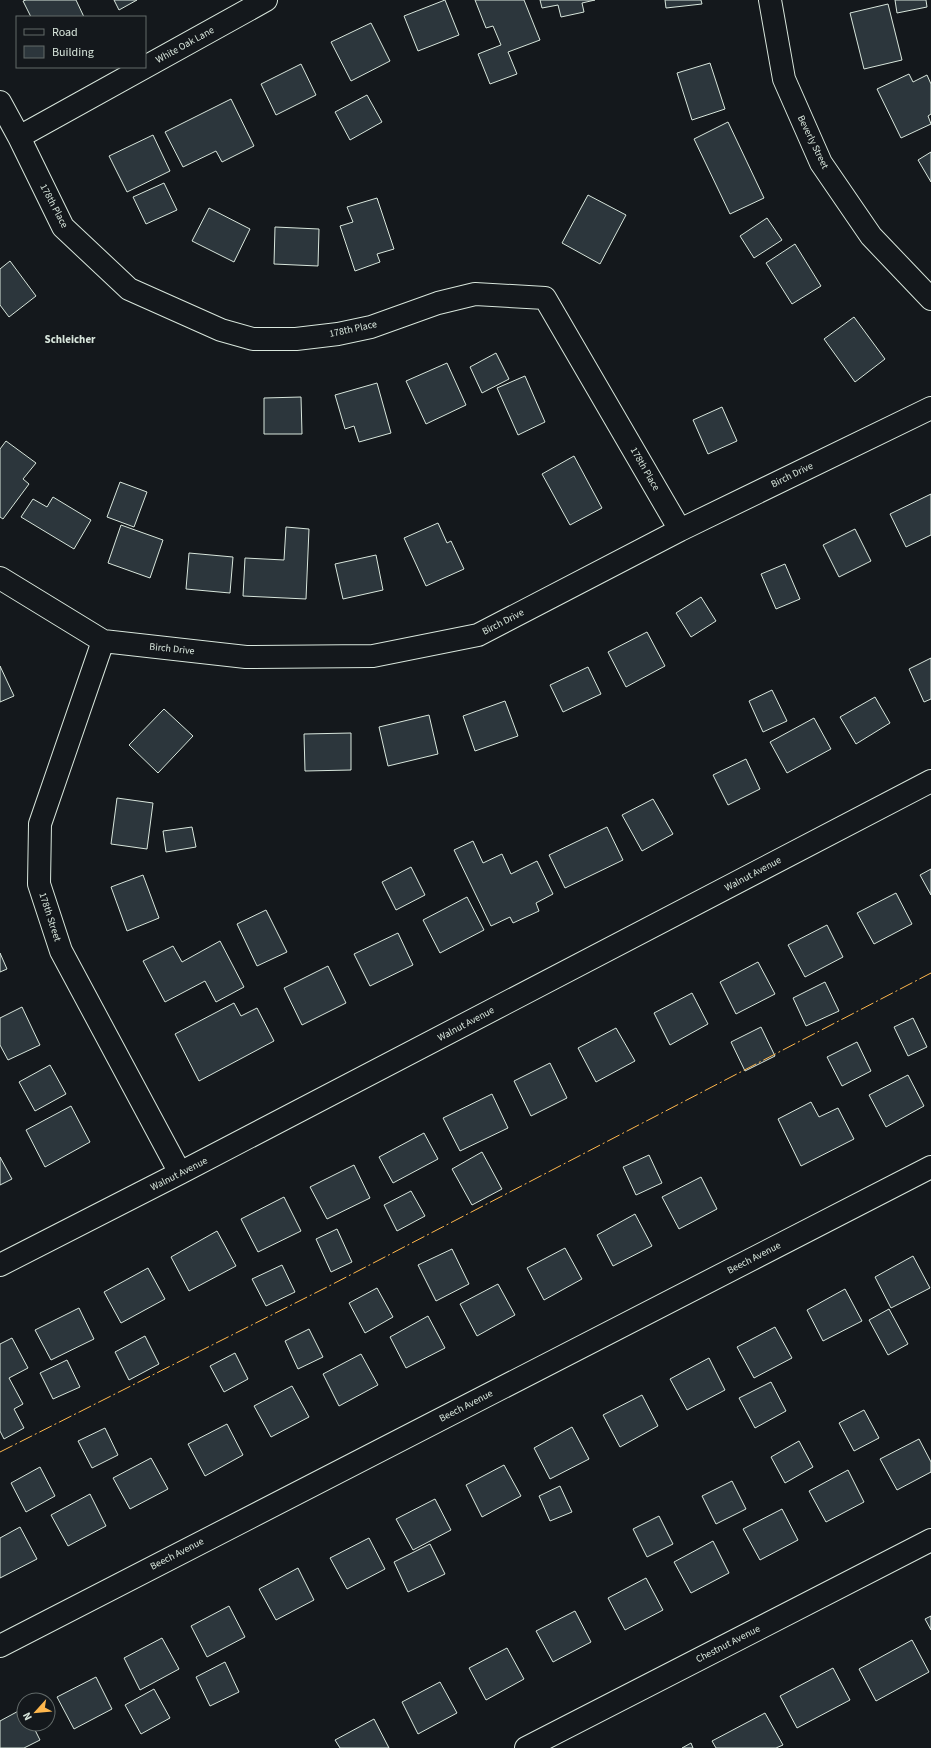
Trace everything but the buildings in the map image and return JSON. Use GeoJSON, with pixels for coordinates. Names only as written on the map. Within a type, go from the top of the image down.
{"type":"FeatureCollection","features":[{"type":"Feature","properties":{"kind":"street","name":"White Oak Lane"},"geometry":{"type":"LineString","coordinates":[[146,67],[266,0]]}},
{"type":"Feature","properties":{"kind":"street","name":"Beverly Street"},"geometry":{"type":"LineString","coordinates":[[770,0],[784,79],[821,163],[871,236],[931,299]]}},
{"type":"Feature","properties":{"kind":"street","name":"White Oak Lane"},"geometry":{"type":"LineString","coordinates":[[19,137],[143,68]]}},
{"type":"Feature","properties":{"kind":"street","name":"178th Place"},"geometry":{"type":"LineString","coordinates":[[0,102],[19,137],[63,227],[129,289],[221,330],[253,339],[296,339],[338,334],[371,327],[438,303],[475,294],[545,298],[680,530]]}},
{"type":"Feature","properties":{"kind":"street","name":"Birch Drive"},"geometry":{"type":"LineString","coordinates":[[0,578],[103,641],[246,657],[373,656],[478,635],[680,530],[931,408]]}},
{"type":"Feature","properties":{"kind":"street","name":"178th Street"},"geometry":{"type":"LineString","coordinates":[[103,641],[40,824],[39,884],[61,951],[180,1173]]}},
{"type":"Feature","properties":{"kind":"street","name":"Walnut Avenue"},"geometry":{"type":"LineString","coordinates":[[0,1265],[180,1173],[931,781]]}},
{"type":"Feature","properties":{"kind":"street","name":"Beech Avenue"},"geometry":{"type":"LineString","coordinates":[[0,1646],[931,1167]]}},
{"type":"Feature","properties":{"kind":"street","name":"Chestnut Avenue"},"geometry":{"type":"LineString","coordinates":[[526,1748],[931,1540]]}},
{"type":"Feature","properties":{"kind":"power"},"geometry":{"type":"LineString","coordinates":[[0,1452],[331,1285],[931,973]]}},
{"type":"Feature","properties":{"kind":"district","name":"Schleicher"},"geometry":{"type":"Point","coordinates":[70,339]}}]}
